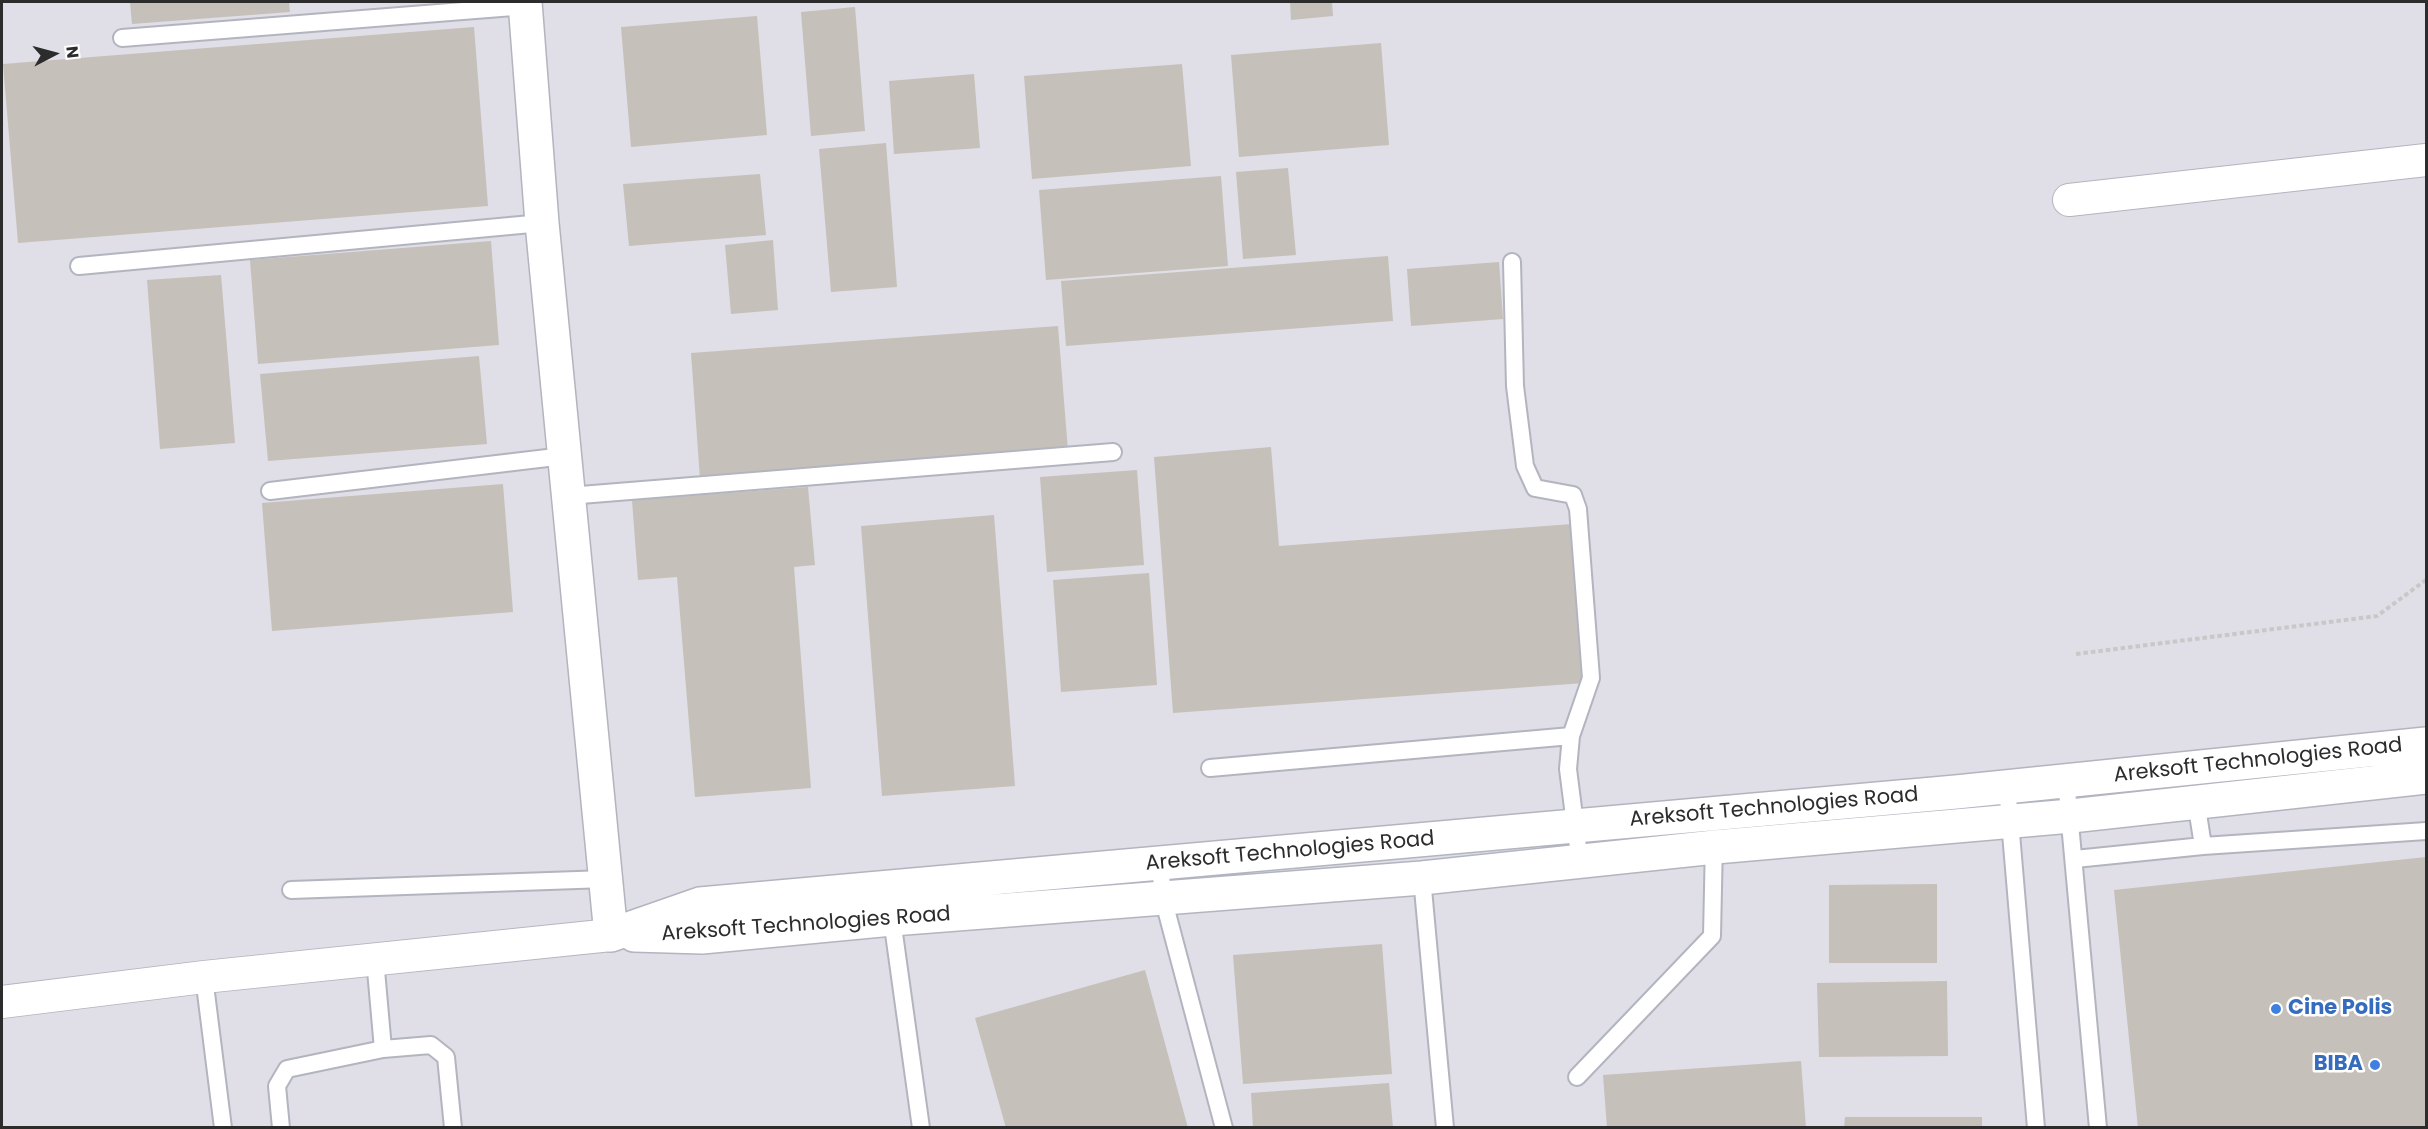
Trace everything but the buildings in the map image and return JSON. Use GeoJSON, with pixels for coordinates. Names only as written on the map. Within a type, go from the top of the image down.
{"type":"FeatureCollection","features":[{"type":"Feature","properties":{"kind":"street"},"geometry":{"type":"LineString","coordinates":[[2,1002],[204,977],[611,935],[542,223],[526,4]]}},
{"type":"Feature","properties":{"kind":"street"},"geometry":{"type":"LineString","coordinates":[[2069,200],[2427,160]]}},
{"type":"Feature","properties":{"kind":"street","name":"Areksoft Technologies Road"},"geometry":{"type":"LineString","coordinates":[[611,935],[700,904],[1956,792],[2427,744]]}},
{"type":"Feature","properties":{"kind":"street","name":"Areksoft Technologies Road"},"geometry":{"type":"LineString","coordinates":[[611,935],[702,937],[892,919],[1422,878],[1715,847],[2071,816],[2427,777]]}},
{"type":"Feature","properties":{"kind":"street"},"geometry":{"type":"LineString","coordinates":[[1956,792],[1959,826]]}},
{"type":"Feature","properties":{"kind":"lane"},"geometry":{"type":"LineString","coordinates":[[122,38],[526,4]]}},
{"type":"Feature","properties":{"kind":"lane"},"geometry":{"type":"LineString","coordinates":[[79,266],[542,223]]}},
{"type":"Feature","properties":{"kind":"lane"},"geometry":{"type":"LineString","coordinates":[[1512,262],[1515,386],[1525,466],[1535,488],[1573,495],[1578,509],[1591,678],[1571,736],[1568,769],[1580,862]]}},
{"type":"Feature","properties":{"kind":"lane"},"geometry":{"type":"LineString","coordinates":[[568,496],[1113,452]]}},
{"type":"Feature","properties":{"kind":"lane"},"geometry":{"type":"LineString","coordinates":[[270,491],[564,456]]}},
{"type":"Feature","properties":{"kind":"lane"},"geometry":{"type":"LineString","coordinates":[[1210,768],[1571,736]]}},
{"type":"Feature","properties":{"kind":"lane"},"geometry":{"type":"LineString","coordinates":[[2066,780],[2098,1128]]}},
{"type":"Feature","properties":{"kind":"lane"},"geometry":{"type":"LineString","coordinates":[[2007,786],[2036,1128]]}},
{"type":"Feature","properties":{"kind":"lane"},"geometry":{"type":"LineString","coordinates":[[2196,801],[2204,846]]}},
{"type":"Feature","properties":{"kind":"lane"},"geometry":{"type":"LineString","coordinates":[[1577,1077],[1712,936],[1715,847],[1710,814]]}},
{"type":"Feature","properties":{"kind":"lane"},"geometry":{"type":"LineString","coordinates":[[2075,859],[2204,846],[2427,831]]}},
{"type":"Feature","properties":{"kind":"lane"},"geometry":{"type":"LineString","coordinates":[[1160,864],[1163,898],[1224,1128]]}},
{"type":"Feature","properties":{"kind":"lane"},"geometry":{"type":"LineString","coordinates":[[1422,878],[1445,1128]]}},
{"type":"Feature","properties":{"kind":"lane"},"geometry":{"type":"LineString","coordinates":[[291,890],[606,879]]}},
{"type":"Feature","properties":{"kind":"lane"},"geometry":{"type":"LineString","coordinates":[[892,919],[921,1128]]}},
{"type":"Feature","properties":{"kind":"lane"},"geometry":{"type":"LineString","coordinates":[[375,959],[383,1049]]}},
{"type":"Feature","properties":{"kind":"lane"},"geometry":{"type":"LineString","coordinates":[[204,977],[223,1128]]}},
{"type":"Feature","properties":{"kind":"lane"},"geometry":{"type":"LineString","coordinates":[[281,1128],[277,1086],[287,1069],[383,1049],[431,1045],[446,1057],[453,1128]]}},
{"type":"Feature","properties":{"kind":"path"},"geometry":{"type":"LineString","coordinates":[[2076,654],[2377,616],[2427,579]]}},
{"type":"Feature","properties":{"kind":"shaded area"},"geometry":{"type":"Polygon","coordinates":[[[2,2],[2426,2],[2426,1127],[2,1128],[2,2]]]}},
{"type":"Feature","properties":{"kind":"place","name":"Cine Polis"},"geometry":{"type":"Point","coordinates":[2276,1009]}},
{"type":"Feature","properties":{"kind":"place","name":"BIBA"},"geometry":{"type":"Point","coordinates":[2375,1065]}}]}
